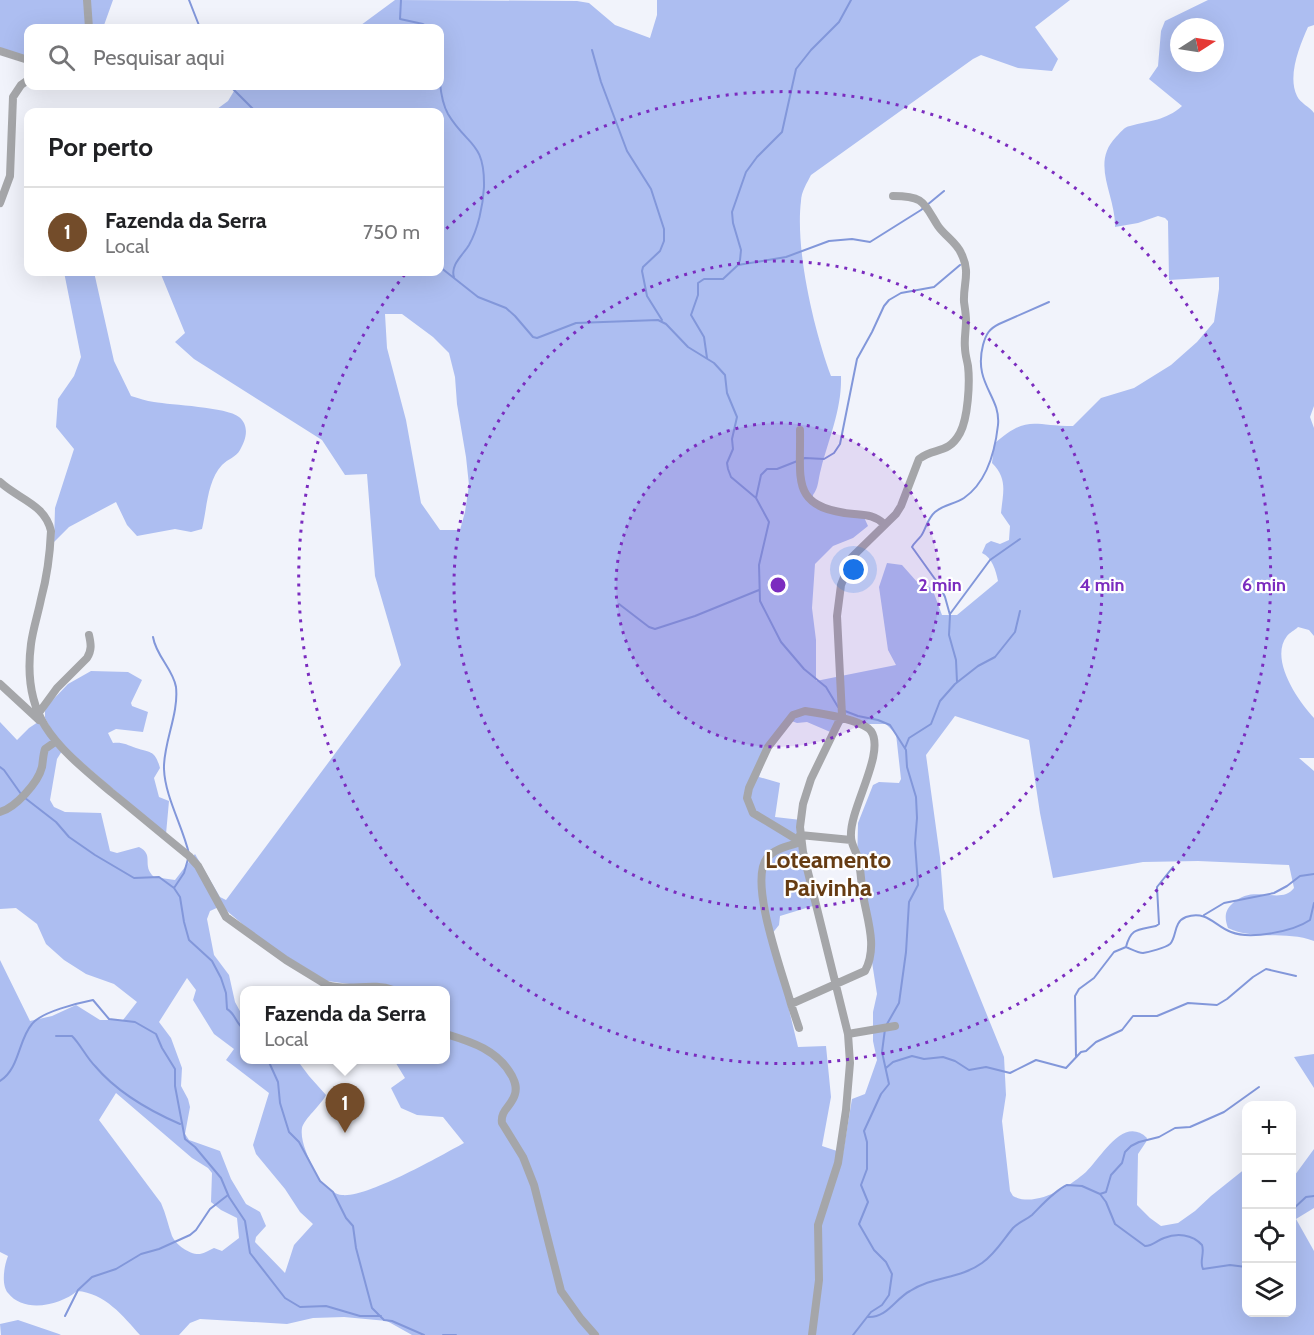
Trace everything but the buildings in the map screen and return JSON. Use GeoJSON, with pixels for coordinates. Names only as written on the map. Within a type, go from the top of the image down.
{"type":"FeatureCollection","features":[{"type":"Feature","properties":{"kind":"street"},"geometry":{"type":"LineString","coordinates":[[87,0],[89,24]]}},
{"type":"Feature","properties":{"kind":"street"},"geometry":{"type":"LineString","coordinates":[[0,51],[24,59]]}},
{"type":"Feature","properties":{"kind":"street"},"geometry":{"type":"LineString","coordinates":[[0,203],[9,176],[12,104],[17,90],[24,84]]}},
{"type":"Feature","properties":{"kind":"street"},"geometry":{"type":"LineString","coordinates":[[812,1335],[819,1280],[818,1226],[838,1163],[850,1063],[848,1034],[800,838],[801,815],[809,787],[841,719],[843,701],[838,661],[837,616],[842,585],[852,557],[896,514],[919,459],[923,455],[951,446],[966,419],[968,374],[964,347],[966,319],[964,302],[968,275],[965,262],[957,246],[942,231],[928,206],[910,196],[893,196]]}},
{"type":"Feature","properties":{"kind":"street"},"geometry":{"type":"LineString","coordinates":[[800,430],[802,486],[807,499],[820,506],[874,516],[884,524]]}},
{"type":"Feature","properties":{"kind":"street"},"geometry":{"type":"LineString","coordinates":[[0,482],[41,510],[51,531],[45,581],[33,630],[29,665],[31,690],[42,723],[67,755],[189,856],[198,866],[226,917],[330,986]]}},
{"type":"Feature","properties":{"kind":"street"},"geometry":{"type":"LineString","coordinates":[[38,714],[57,688],[87,658],[90,653],[89,635]]}},
{"type":"Feature","properties":{"kind":"street"},"geometry":{"type":"LineString","coordinates":[[0,684],[42,723]]}},
{"type":"Feature","properties":{"kind":"street"},"geometry":{"type":"LineString","coordinates":[[791,1004],[865,971],[870,954],[871,932],[860,868],[850,840],[853,820],[868,778],[874,738],[872,732],[863,725],[818,712],[806,711],[793,715],[768,747],[749,788],[747,798],[753,813],[800,838],[850,840]]}},
{"type":"Feature","properties":{"kind":"street"},"geometry":{"type":"LineString","coordinates":[[0,812],[12,807],[20,800],[39,774],[45,748],[55,742]]}},
{"type":"Feature","properties":{"kind":"street"},"geometry":{"type":"LineString","coordinates":[[799,1028],[762,901],[761,876],[765,860],[770,855],[800,838]]}},
{"type":"Feature","properties":{"kind":"street"},"geometry":{"type":"LineString","coordinates":[[848,1034],[895,1026]]}},
{"type":"Feature","properties":{"kind":"street"},"geometry":{"type":"LineString","coordinates":[[450,1035],[473,1042],[497,1056],[508,1068],[515,1082],[515,1096],[504,1111],[502,1123],[523,1157],[534,1185],[561,1291],[580,1319],[596,1335]]}},
{"type":"Feature","properties":{"kind":"shaded area"},"geometry":{"type":"Polygon","coordinates":[[[0,0],[113,0],[104,24],[24,24],[24,60],[0,52],[0,0]]]}},
{"type":"Feature","properties":{"kind":"shaded area"},"geometry":{"type":"Polygon","coordinates":[[[395,0],[577,1],[589,3],[615,25],[650,38],[657,15],[657,0],[1070,0],[1035,27],[1058,59],[1052,71],[1018,68],[981,55],[811,175],[803,191],[800,221],[807,290],[831,376],[841,376],[837,412],[813,495],[813,503],[863,515],[868,526],[853,538],[833,546],[815,564],[812,608],[816,640],[816,681],[896,665],[888,650],[879,587],[887,563],[902,565],[918,583],[932,588],[942,615],[957,615],[998,581],[991,561],[982,553],[986,544],[991,541],[1000,544],[1009,540],[1010,526],[1001,513],[1002,480],[992,463],[994,444],[1023,425],[1073,426],[1101,398],[1134,388],[1171,365],[1197,342],[1214,322],[1219,277],[1169,280],[1168,221],[1165,218],[1158,216],[1138,223],[1115,227],[1106,180],[1105,158],[1109,147],[1122,130],[1164,117],[1182,106],[1149,79],[1158,66],[1161,31],[1165,21],[1170,19],[1170,72],[1224,72],[1224,18],[1171,18],[1208,0],[1314,0],[1314,25],[1308,27],[1296,61],[1293,79],[1298,98],[1314,113],[1314,406],[1310,417],[1314,428],[1314,636],[1309,630],[1298,627],[1287,636],[1282,645],[1281,656],[1283,668],[1294,691],[1314,718],[1314,758],[1299,758],[1314,771],[1314,941],[1293,936],[1249,934],[1228,928],[1226,917],[1228,908],[1241,897],[1258,894],[1282,895],[1294,888],[1289,865],[1198,861],[1143,862],[1053,878],[1029,740],[955,716],[926,755],[940,857],[944,909],[1004,1057],[1006,1095],[1002,1121],[1010,1191],[1013,1196],[1022,1199],[1041,1198],[1071,1184],[1086,1172],[1113,1141],[1129,1132],[1138,1132],[1147,1138],[1138,1154],[1137,1205],[1161,1226],[1178,1223],[1242,1171],[1242,1317],[1296,1317],[1296,1219],[1314,1251],[1314,1335],[412,1335],[387,1321],[344,1317],[313,1318],[287,1324],[200,1319],[190,1323],[179,1335],[140,1335],[113,1307],[87,1293],[77,1291],[62,1300],[33,1305],[23,1304],[8,1293],[4,1270],[8,1256],[0,1252],[0,960],[30,1021],[52,1016],[76,1005],[100,1020],[123,1020],[137,1002],[114,984],[86,974],[64,960],[46,944],[37,924],[16,908],[0,909],[0,722],[17,740],[38,722],[62,751],[57,759],[50,800],[54,807],[65,812],[101,813],[110,851],[117,853],[139,847],[146,853],[148,868],[154,877],[175,880],[195,854],[220,897],[226,900],[401,665],[375,576],[367,474],[345,475],[322,440],[194,359],[175,342],[185,333],[162,276],[444,276],[444,108],[218,108],[228,101],[235,90],[444,90],[444,24],[362,24],[395,0]],[[385,314],[387,348],[406,420],[421,503],[440,530],[460,530],[469,485],[455,377],[449,353],[433,337],[402,314],[385,314]],[[786,719],[770,744],[759,777],[780,783],[775,817],[801,820],[807,867],[816,905],[780,916],[779,925],[771,935],[798,1047],[826,1046],[831,1097],[822,1146],[843,1153],[852,1099],[865,1094],[877,1060],[873,1041],[873,1012],[877,994],[857,867],[858,823],[873,785],[879,782],[899,783],[901,779],[896,734],[886,724],[861,724],[845,720],[835,734],[807,722],[797,723],[786,719]],[[187,978],[159,1022],[171,1038],[182,1068],[181,1086],[190,1107],[185,1134],[189,1140],[220,1151],[231,1179],[246,1204],[260,1212],[266,1226],[256,1237],[255,1242],[285,1273],[294,1245],[313,1224],[300,1212],[285,1189],[256,1154],[253,1145],[269,1093],[226,1060],[234,1049],[214,1034],[193,1000],[196,990],[187,978]],[[116,1093],[99,1120],[161,1203],[172,1236],[184,1249],[196,1254],[214,1248],[222,1251],[239,1238],[237,1218],[211,1202],[212,1173],[116,1093]]]}},
{"type":"Feature","properties":{"kind":"shaded area"},"geometry":{"type":"Polygon","coordinates":[[[65,276],[95,276],[114,361],[131,396],[151,402],[223,411],[239,417],[245,425],[245,438],[240,450],[222,465],[213,479],[202,529],[191,532],[175,529],[137,536],[127,525],[116,502],[69,527],[54,542],[55,508],[74,449],[56,427],[58,399],[74,376],[81,357],[65,276]]]}},
{"type":"Feature","properties":{"kind":"shaded area"},"geometry":{"type":"Polygon","coordinates":[[[91,671],[128,672],[142,680],[131,703],[132,706],[148,712],[143,732],[116,729],[108,733],[113,743],[122,743],[149,752],[156,758],[160,768],[154,778],[159,797],[169,801],[166,834],[65,748],[45,718],[47,706],[68,684],[91,671]]]}},
{"type":"Feature","properties":{"kind":"shaded area"},"geometry":{"type":"Polygon","coordinates":[[[1314,1054],[1314,1088],[1294,1057],[1314,1054]]]}},
{"type":"Feature","properties":{"kind":"shaded area"},"geometry":{"type":"Polygon","coordinates":[[[1314,1149],[1314,1208],[1296,1219],[1296,1174],[1314,1149]]]}},
{"type":"Feature","properties":{"kind":"shaded area"},"geometry":{"type":"Polygon","coordinates":[[[18,1320],[61,1335],[1,1335],[0,1324],[18,1320]]]}},
{"type":"Feature","properties":{"kind":"waterway"},"geometry":{"type":"LineString","coordinates":[[189,0],[198,24]]}},
{"type":"Feature","properties":{"kind":"waterway"},"geometry":{"type":"LineString","coordinates":[[401,0],[400,19],[423,24]]}},
{"type":"Feature","properties":{"kind":"waterway"},"geometry":{"type":"LineString","coordinates":[[707,358],[704,337],[691,315],[698,295],[698,283],[704,279],[723,279],[738,265],[741,250],[732,212],[746,172],[757,157],[782,132],[796,69],[839,22],[851,0]]}},
{"type":"Feature","properties":{"kind":"waterway"},"geometry":{"type":"LineString","coordinates":[[592,50],[601,82],[627,151],[651,189],[664,229],[664,241],[660,251],[643,267],[642,271],[647,296],[662,320]]}},
{"type":"Feature","properties":{"kind":"waterway"},"geometry":{"type":"LineString","coordinates":[[234,90],[252,108]]}},
{"type":"Feature","properties":{"kind":"waterway"},"geometry":{"type":"LineString","coordinates":[[441,90],[446,111],[474,145],[484,172],[484,187],[477,225],[469,245],[455,264],[454,277]]}},
{"type":"Feature","properties":{"kind":"waterway"},"geometry":{"type":"LineString","coordinates":[[738,265],[786,257],[829,241],[852,239],[870,242],[921,210],[944,191]]}},
{"type":"Feature","properties":{"kind":"waterway"},"geometry":{"type":"LineString","coordinates":[[756,498],[761,475],[767,469],[777,469],[805,458],[824,459],[834,453],[840,444],[857,359],[889,300],[901,293],[934,287],[960,265]]}},
{"type":"Feature","properties":{"kind":"waterway"},"geometry":{"type":"LineString","coordinates":[[444,270],[478,297],[506,308],[533,337],[537,338],[576,323],[658,320],[666,324],[688,347],[714,363],[725,375],[727,393],[737,417],[732,439],[733,449],[727,463],[728,469],[731,477],[756,498],[769,522],[759,565],[760,601],[781,642],[804,669],[826,687],[838,707]]}},
{"type":"Feature","properties":{"kind":"waterway"},"geometry":{"type":"LineString","coordinates":[[957,682],[956,660],[949,635],[950,615],[945,597],[940,586],[912,547],[935,512],[964,498],[979,484],[992,456],[997,435],[998,415],[982,370],[981,358],[987,335],[999,324],[1049,302]]}},
{"type":"Feature","properties":{"kind":"waterway"},"geometry":{"type":"LineString","coordinates":[[950,614],[990,560],[1020,539]]}},
{"type":"Feature","properties":{"kind":"waterway"},"geometry":{"type":"LineString","coordinates":[[619,604],[655,629],[695,616],[759,590]]}},
{"type":"Feature","properties":{"kind":"waterway"},"geometry":{"type":"LineString","coordinates":[[905,748],[909,738],[931,724],[940,701],[955,684],[978,666],[995,657],[1015,632],[1020,611]]}},
{"type":"Feature","properties":{"kind":"waterway"},"geometry":{"type":"LineString","coordinates":[[153,637],[176,687],[175,708],[164,769],[167,790],[189,854]]}},
{"type":"Feature","properties":{"kind":"waterway"},"geometry":{"type":"LineString","coordinates":[[845,711],[890,725],[906,750],[907,767],[916,797],[915,843],[918,885],[909,902],[906,952],[899,1003],[887,1024]]}},
{"type":"Feature","properties":{"kind":"waterway"},"geometry":{"type":"LineString","coordinates":[[0,767],[21,794]]}},
{"type":"Feature","properties":{"kind":"waterway"},"geometry":{"type":"LineString","coordinates":[[25,798],[56,822],[69,837],[95,855],[134,878],[159,877],[174,888],[180,897],[189,940],[212,961],[226,993],[227,1009],[240,1025]]}},
{"type":"Feature","properties":{"kind":"waterway"},"geometry":{"type":"LineString","coordinates":[[174,888],[184,873],[188,859]]}},
{"type":"Feature","properties":{"kind":"waterway"},"geometry":{"type":"LineString","coordinates":[[1126,947],[1130,936],[1136,930],[1159,924],[1157,887],[1173,867]]}},
{"type":"Feature","properties":{"kind":"waterway"},"geometry":{"type":"LineString","coordinates":[[1204,915],[1224,903],[1274,893],[1300,876],[1314,874]]}},
{"type":"Feature","properties":{"kind":"waterway"},"geometry":{"type":"LineString","coordinates":[[1076,1057],[1075,996],[1079,989],[1094,978],[1114,952],[1126,947],[1143,953],[1165,947],[1172,941],[1179,922],[1193,915],[1205,917],[1239,934],[1261,935],[1283,931],[1310,920],[1314,903]]}},
{"type":"Feature","properties":{"kind":"waterway"},"geometry":{"type":"LineString","coordinates":[[886,1068],[893,1062],[912,1056],[924,1059],[943,1057],[969,1070],[986,1067],[1010,1073],[1036,1060],[1066,1068],[1081,1052],[1122,1030],[1133,1016],[1157,1016],[1188,1003],[1217,1005],[1266,969],[1296,976]]}},
{"type":"Feature","properties":{"kind":"waterway"},"geometry":{"type":"LineString","coordinates":[[0,1081],[11,1069],[32,1024],[51,1012],[69,1006],[93,1000],[109,1019],[135,1022],[156,1034],[175,1069],[175,1086],[185,1139],[195,1147],[221,1178],[229,1197],[245,1221],[250,1253],[285,1298],[300,1307],[326,1306],[360,1316],[381,1316]]}},
{"type":"Feature","properties":{"kind":"waterway"},"geometry":{"type":"LineString","coordinates":[[853,1335],[871,1312],[882,1305],[889,1295],[892,1274],[886,1262],[874,1250],[859,1224],[868,1202],[861,1185],[867,1169],[867,1142],[864,1131],[881,1094],[889,1084],[882,1052],[885,1029]]}},
{"type":"Feature","properties":{"kind":"waterway"},"geometry":{"type":"LineString","coordinates":[[56,1036],[72,1036],[113,1084],[145,1107],[180,1124]]}},
{"type":"Feature","properties":{"kind":"waterway"},"geometry":{"type":"LineString","coordinates":[[270,1064],[278,1082],[280,1103],[289,1132],[299,1142],[320,1181],[333,1192],[346,1218],[353,1226],[356,1248],[372,1308],[384,1320],[392,1321],[424,1335]]}},
{"type":"Feature","properties":{"kind":"waterway"},"geometry":{"type":"LineString","coordinates":[[1100,1194],[1106,1192],[1111,1175],[1122,1163],[1125,1152],[1131,1146],[1159,1137],[1175,1128],[1190,1127],[1224,1112],[1259,1087]]}},
{"type":"Feature","properties":{"kind":"waterway"},"geometry":{"type":"LineString","coordinates":[[868,1317],[886,1311],[905,1294],[919,1286],[965,1272],[982,1263],[1013,1228],[1067,1185],[1082,1186],[1100,1194],[1115,1224],[1145,1246],[1169,1236],[1184,1236],[1202,1245],[1203,1269],[1230,1265],[1242,1266]]}},
{"type":"Feature","properties":{"kind":"waterway"},"geometry":{"type":"LineString","coordinates":[[65,1316],[78,1290],[92,1277],[116,1269],[141,1254],[159,1249],[190,1235],[210,1209],[228,1195]]}},
{"type":"Feature","properties":{"kind":"waterway"},"geometry":{"type":"LineString","coordinates":[[1293,1209],[1306,1197],[1314,1196]]}},
{"type":"Feature","properties":{"kind":"waterway"},"geometry":{"type":"LineString","coordinates":[[443,1335],[456,1335]]}},
{"type":"Feature","properties":{"kind":"place","name":"Fazenda da Serra"},"geometry":{"type":"Point","coordinates":[345,1133]}},
{"type":"Feature","properties":{"kind":"district","name":"Loteamento Paivinha"},"geometry":{"type":"Point","coordinates":[828,873]}}]}
